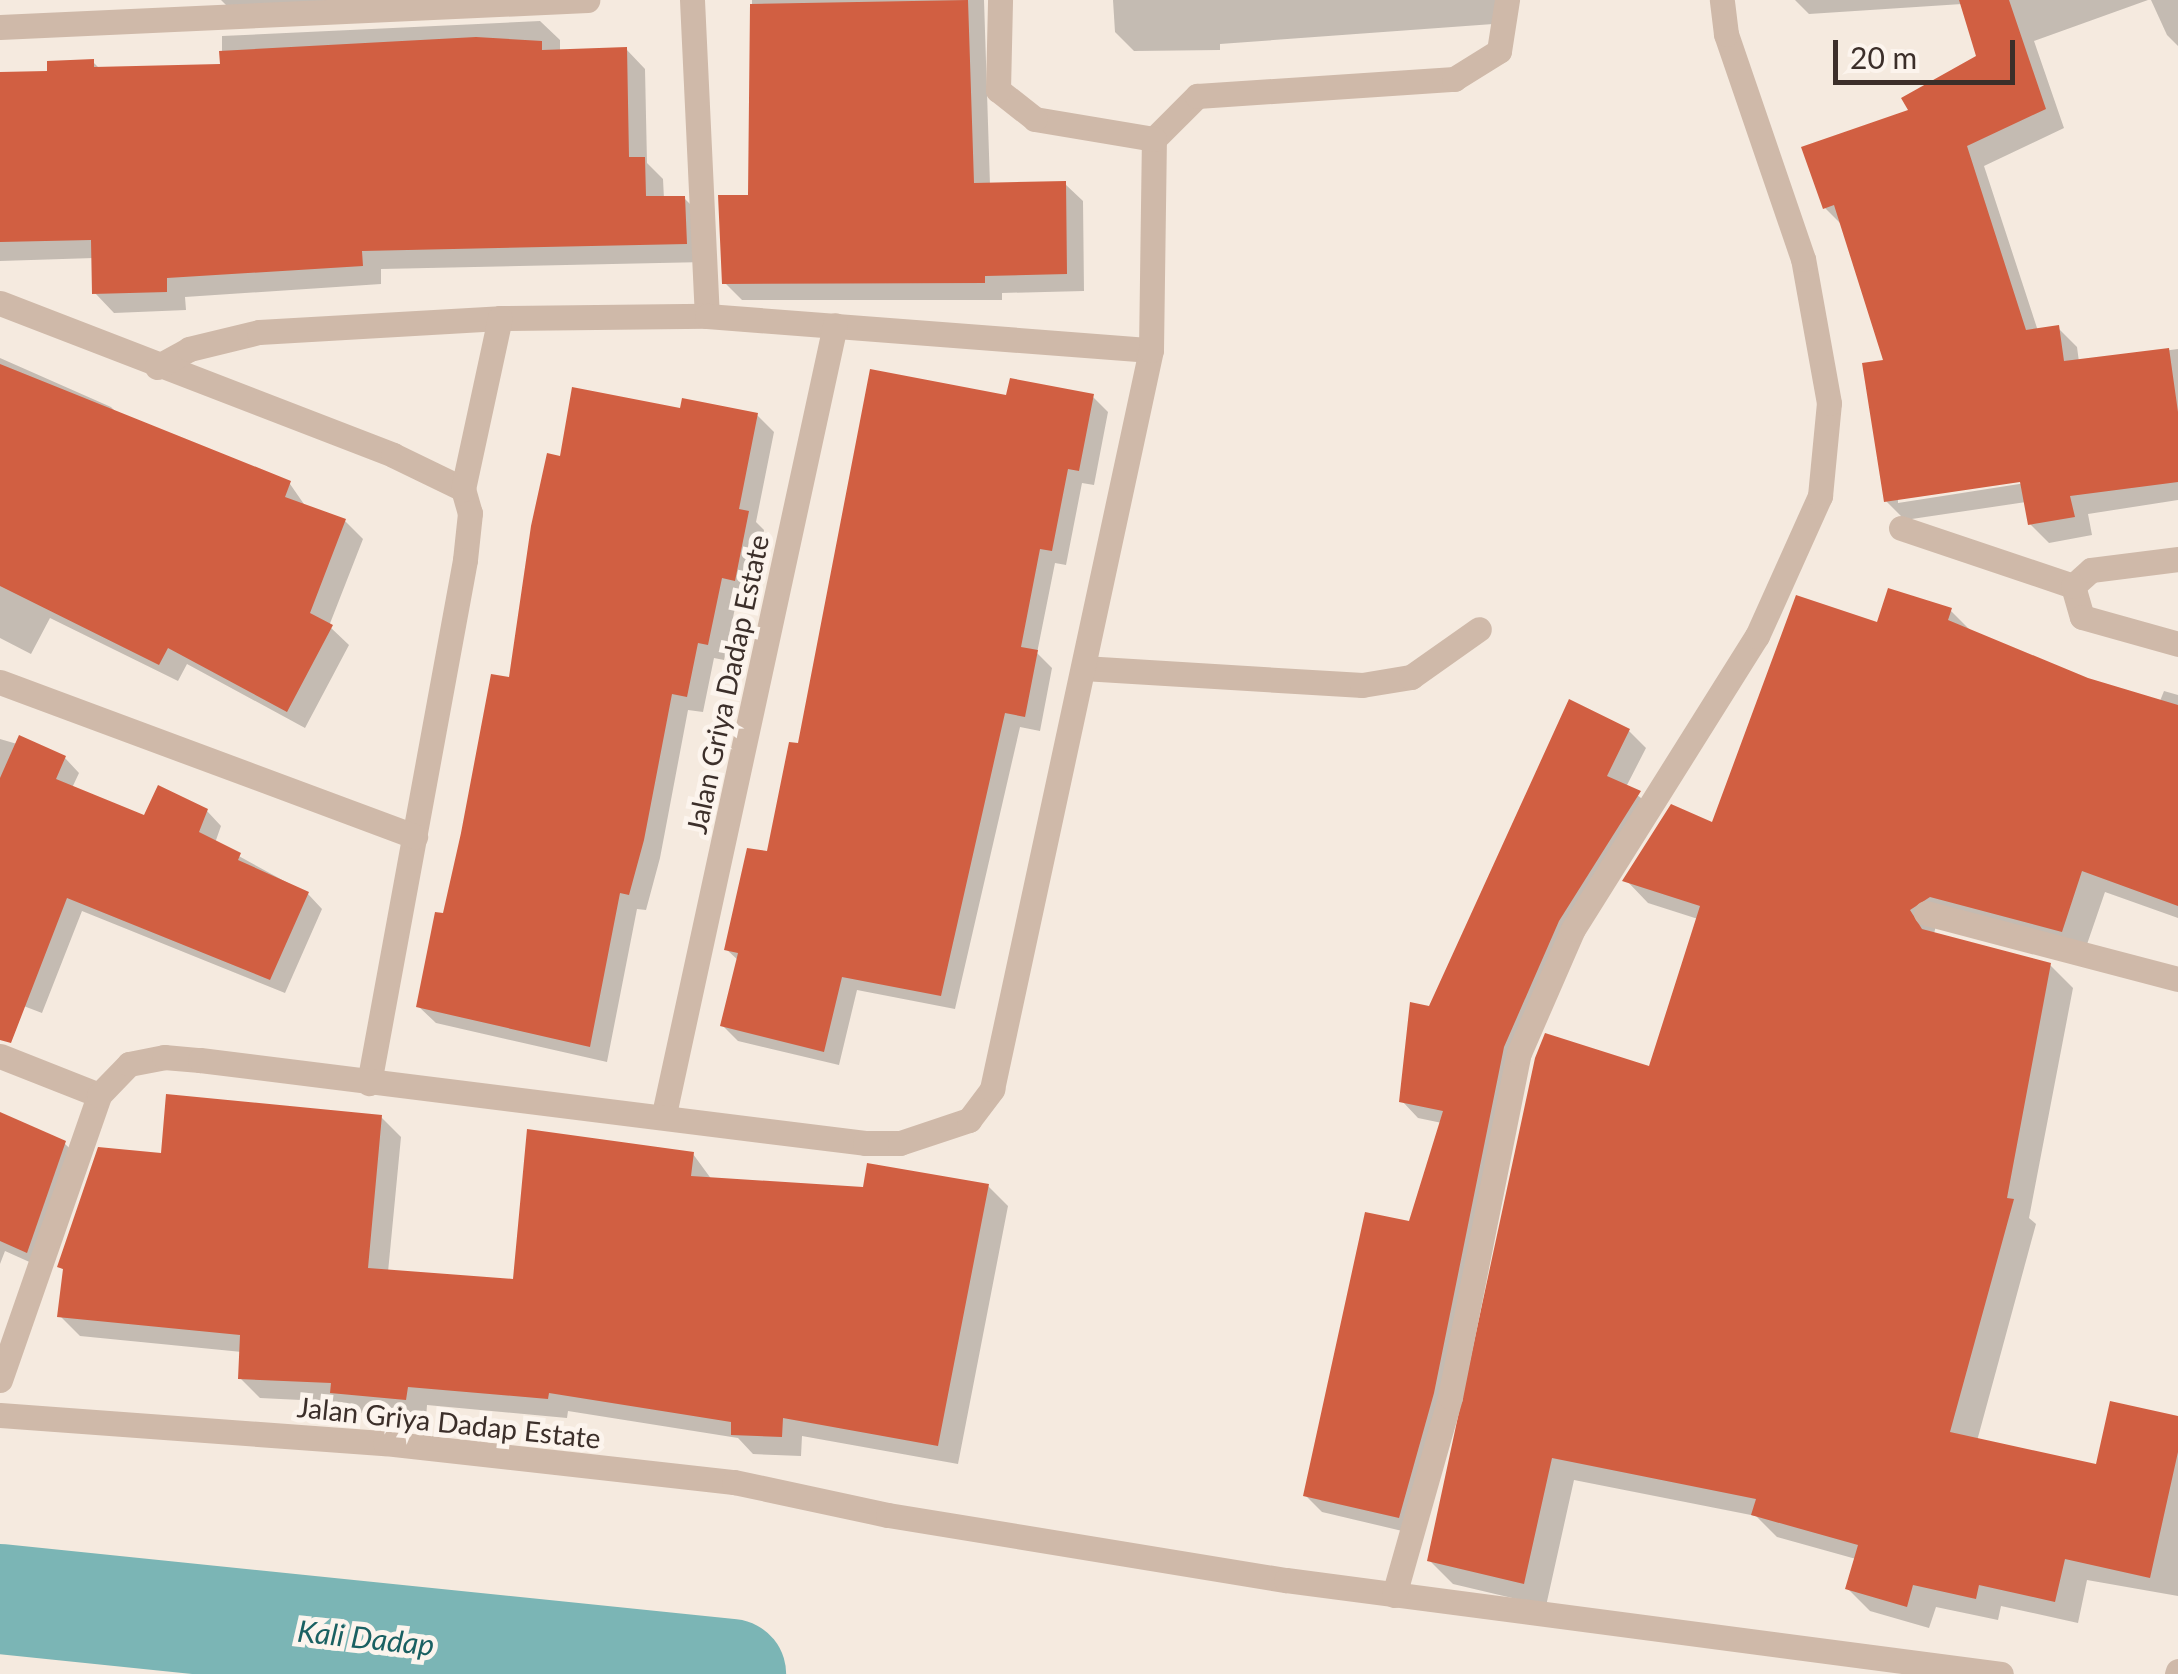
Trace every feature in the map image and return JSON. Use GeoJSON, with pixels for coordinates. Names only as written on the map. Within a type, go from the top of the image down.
{"type":"FeatureCollection","features":[{"type":"Feature","properties":{"kind":"street"},"geometry":{"type":"LineString","coordinates":[[0,27],[587,0]]}},
{"type":"Feature","properties":{"kind":"street"},"geometry":{"type":"LineString","coordinates":[[692,0],[706,316]]}},
{"type":"Feature","properties":{"kind":"street"},"geometry":{"type":"LineString","coordinates":[[1000,0],[998,90],[1035,119],[1154,139]]}},
{"type":"Feature","properties":{"kind":"street"},"geometry":{"type":"LineString","coordinates":[[0,1380],[99,1095],[129,1064],[164,1057],[664,1114],[865,1143],[900,1143],[969,1120],[992,1089],[1002,1056],[1152,350],[1154,139],[1197,96],[1454,79],[1499,51],[1507,0]]}},
{"type":"Feature","properties":{"kind":"street"},"geometry":{"type":"LineString","coordinates":[[1394,1595],[1450,1397],[1519,1053],[1573,929],[1757,636],[1820,496],[1829,403],[1803,259],[1726,34],[1722,0]]}},
{"type":"Feature","properties":{"kind":"street"},"geometry":{"type":"LineString","coordinates":[[0,304],[394,455],[463,488]]}},
{"type":"Feature","properties":{"kind":"street"},"geometry":{"type":"LineString","coordinates":[[157,366],[188,350],[260,332],[500,318],[706,316],[1152,350]]}},
{"type":"Feature","properties":{"kind":"street"},"geometry":{"type":"LineString","coordinates":[[369,1083],[464,560],[470,514],[463,488],[500,318]]}},
{"type":"Feature","properties":{"kind":"street","name":"Jalan Griya Dadap Estate"},"geometry":{"type":"LineString","coordinates":[[664,1114],[834,325]]}},
{"type":"Feature","properties":{"kind":"street"},"geometry":{"type":"LineString","coordinates":[[1901,528],[2073,586]]}},
{"type":"Feature","properties":{"kind":"street"},"geometry":{"type":"LineString","coordinates":[[2073,586],[2091,570],[2178,559]]}},
{"type":"Feature","properties":{"kind":"street"},"geometry":{"type":"LineString","coordinates":[[2073,586],[2082,617],[2178,644]]}},
{"type":"Feature","properties":{"kind":"street"},"geometry":{"type":"LineString","coordinates":[[1083,668],[1362,685],[1411,676],[1479,629]]}},
{"type":"Feature","properties":{"kind":"street"},"geometry":{"type":"LineString","coordinates":[[0,682],[415,836]]}},
{"type":"Feature","properties":{"kind":"street"},"geometry":{"type":"LineString","coordinates":[[1926,913],[2178,979]]}},
{"type":"Feature","properties":{"kind":"street"},"geometry":{"type":"LineString","coordinates":[[0,1056],[99,1095]]}},
{"type":"Feature","properties":{"kind":"street","name":"Jalan Griya Dadap Estate"},"geometry":{"type":"LineString","coordinates":[[0,1415],[385,1443],[695,1478],[888,1515],[1394,1595],[2001,1674]]}},
{"type":"Feature","properties":{"kind":"building"},"geometry":{"type":"Polygon","coordinates":[[[968,0],[974,183],[1066,181],[1067,274],[985,276],[985,283],[722,284],[718,195],[748,195],[750,4],[968,0]]]}},
{"type":"Feature","properties":{"kind":"building"},"geometry":{"type":"Polygon","coordinates":[[[1959,0],[2009,0],[2046,109],[1967,146],[2026,330],[2059,325],[2064,361],[2169,348],[2178,412],[2178,482],[2070,496],[2075,517],[2028,525],[2020,482],[1884,502],[1862,363],[1883,360],[1834,205],[1823,209],[1801,147],[1908,110],[1901,98],[1976,56],[1959,0]]]}},
{"type":"Feature","properties":{"kind":"building"},"geometry":{"type":"Polygon","coordinates":[[[476,37],[542,41],[542,50],[627,47],[629,157],[645,157],[646,196],[685,196],[687,244],[362,251],[363,266],[167,278],[167,292],[92,294],[91,240],[0,242],[0,72],[47,71],[47,61],[94,59],[94,67],[220,64],[219,51],[476,37]]]}},
{"type":"Feature","properties":{"kind":"building"},"geometry":{"type":"Polygon","coordinates":[[[0,364],[291,481],[285,497],[346,519],[310,613],[333,625],[287,712],[168,648],[159,665],[0,586],[0,364]]]}},
{"type":"Feature","properties":{"kind":"building"},"geometry":{"type":"Polygon","coordinates":[[[870,369],[1006,395],[1010,378],[1094,394],[1079,471],[1068,469],[1052,551],[1040,549],[1021,647],[1038,650],[1025,717],[1005,713],[941,996],[842,977],[824,1052],[720,1026],[738,953],[724,950],[747,848],[767,851],[789,742],[798,743],[870,369]]]}},
{"type":"Feature","properties":{"kind":"building"},"geometry":{"type":"Polygon","coordinates":[[[572,387],[680,408],[682,398],[758,413],[739,509],[749,511],[735,581],[722,578],[708,645],[698,643],[687,697],[672,694],[644,840],[629,895],[620,893],[590,1047],[416,1007],[435,912],[443,913],[491,674],[509,677],[531,526],[547,453],[560,456],[572,387]]]}},
{"type":"Feature","properties":{"kind":"building"},"geometry":{"type":"Polygon","coordinates":[[[1888,588],[1952,608],[1948,620],[2088,678],[2178,705],[2178,906],[2082,871],[2062,932],[1930,897],[1910,910],[1922,929],[2051,963],[2007,1198],[2014,1199],[1950,1432],[2096,1464],[2110,1401],[2178,1416],[2178,1452],[2150,1578],[2065,1559],[2055,1602],[1979,1585],[1976,1599],[1913,1585],[1907,1607],[1845,1589],[1858,1545],[1751,1515],[1756,1499],[1552,1458],[1524,1584],[1427,1561],[1535,1058],[1545,1033],[1649,1066],[1700,906],[1622,881],[1671,804],[1712,822],[1796,595],[1877,622],[1888,588]]]}},
{"type":"Feature","properties":{"kind":"building"},"geometry":{"type":"Polygon","coordinates":[[[1569,699],[1630,729],[1607,776],[1641,791],[1559,921],[1504,1047],[1434,1393],[1399,1518],[1303,1496],[1365,1212],[1409,1221],[1443,1111],[1399,1102],[1410,1002],[1429,1006],[1569,699]]]}},
{"type":"Feature","properties":{"kind":"building"},"geometry":{"type":"Polygon","coordinates":[[[19,735],[66,756],[56,779],[144,815],[158,785],[208,809],[199,832],[241,853],[238,860],[309,892],[270,980],[67,898],[11,1043],[0,1040],[0,778],[19,735]]]}},
{"type":"Feature","properties":{"kind":"building"},"geometry":{"type":"Polygon","coordinates":[[[166,1094],[382,1115],[368,1268],[513,1279],[527,1129],[694,1152],[691,1176],[863,1187],[867,1163],[989,1184],[938,1446],[783,1418],[782,1437],[731,1435],[731,1422],[549,1393],[548,1399],[408,1387],[406,1400],[330,1393],[331,1383],[238,1379],[240,1335],[57,1317],[63,1269],[57,1267],[98,1147],[161,1153],[166,1094]]]}},
{"type":"Feature","properties":{"kind":"building"},"geometry":{"type":"Polygon","coordinates":[[[0,1112],[66,1141],[27,1253],[0,1241],[0,1112]]]}},
{"type":"Feature","properties":{"kind":"waterway","name":"Kali Dadap"},"geometry":{"type":"LineString","coordinates":[[0,1599],[731,1674]]}}]}
